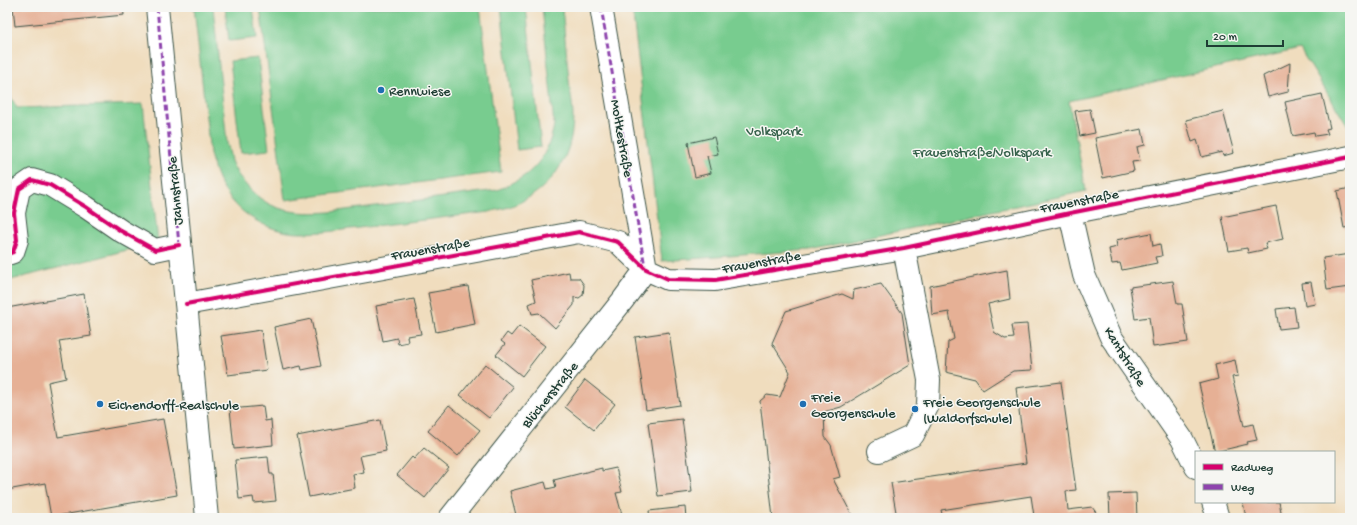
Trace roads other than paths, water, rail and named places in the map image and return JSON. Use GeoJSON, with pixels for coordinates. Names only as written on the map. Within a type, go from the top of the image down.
{"type":"FeatureCollection","features":[{"type":"Feature","properties":{"kind":"street","name":"Jahnstraße"},"geometry":{"type":"LineString","coordinates":[[157,7],[179,245],[207,518]]}},
{"type":"Feature","properties":{"kind":"street","name":"Moltkestraße"},"geometry":{"type":"LineString","coordinates":[[601,7],[646,269]]}},
{"type":"Feature","properties":{"kind":"street","name":"Frauenstraße"},"geometry":{"type":"LineString","coordinates":[[186,304],[579,232],[618,242],[646,269],[668,278],[715,280],[904,248],[1350,157]]}},
{"type":"Feature","properties":{"kind":"street"},"geometry":{"type":"LineString","coordinates":[[7,254],[13,252],[17,240],[14,213],[19,189],[32,180],[50,185],[121,231],[155,250],[179,245]]}},
{"type":"Feature","properties":{"kind":"street","name":"Kantstraße"},"geometry":{"type":"LineString","coordinates":[[1070,213],[1084,275],[1111,337],[1182,439],[1195,465]]}},
{"type":"Feature","properties":{"kind":"street"},"geometry":{"type":"LineString","coordinates":[[879,451],[913,435],[928,405],[930,380],[904,248]]}},
{"type":"Feature","properties":{"kind":"street","name":"Blücherstraße"},"geometry":{"type":"LineString","coordinates":[[450,518],[646,269]]}},
{"type":"Feature","properties":{"kind":"street"},"geometry":{"type":"LineString","coordinates":[[1213,503],[1218,518]]}},
{"type":"Feature","properties":{"kind":"place","name":"Rennwiese"},"geometry":{"type":"Point","coordinates":[381,90]}},
{"type":"Feature","properties":{"kind":"place","name":"Eichendorff-Realschule"},"geometry":{"type":"Point","coordinates":[100,404]}},
{"type":"Feature","properties":{"kind":"place","name":"Freie Georgenschule"},"geometry":{"type":"Point","coordinates":[803,404]}},
{"type":"Feature","properties":{"kind":"place","name":"Freie Georgenschule (Waldorfschule)"},"geometry":{"type":"Point","coordinates":[915,409]}},
{"type":"Feature","properties":{"kind":"park label","name":"Volkspark"},"geometry":{"type":"Point","coordinates":[774,130]}},
{"type":"Feature","properties":{"kind":"park label","name":"Frauenstraße/Volkspark"},"geometry":{"type":"Point","coordinates":[982,151]}}]}
